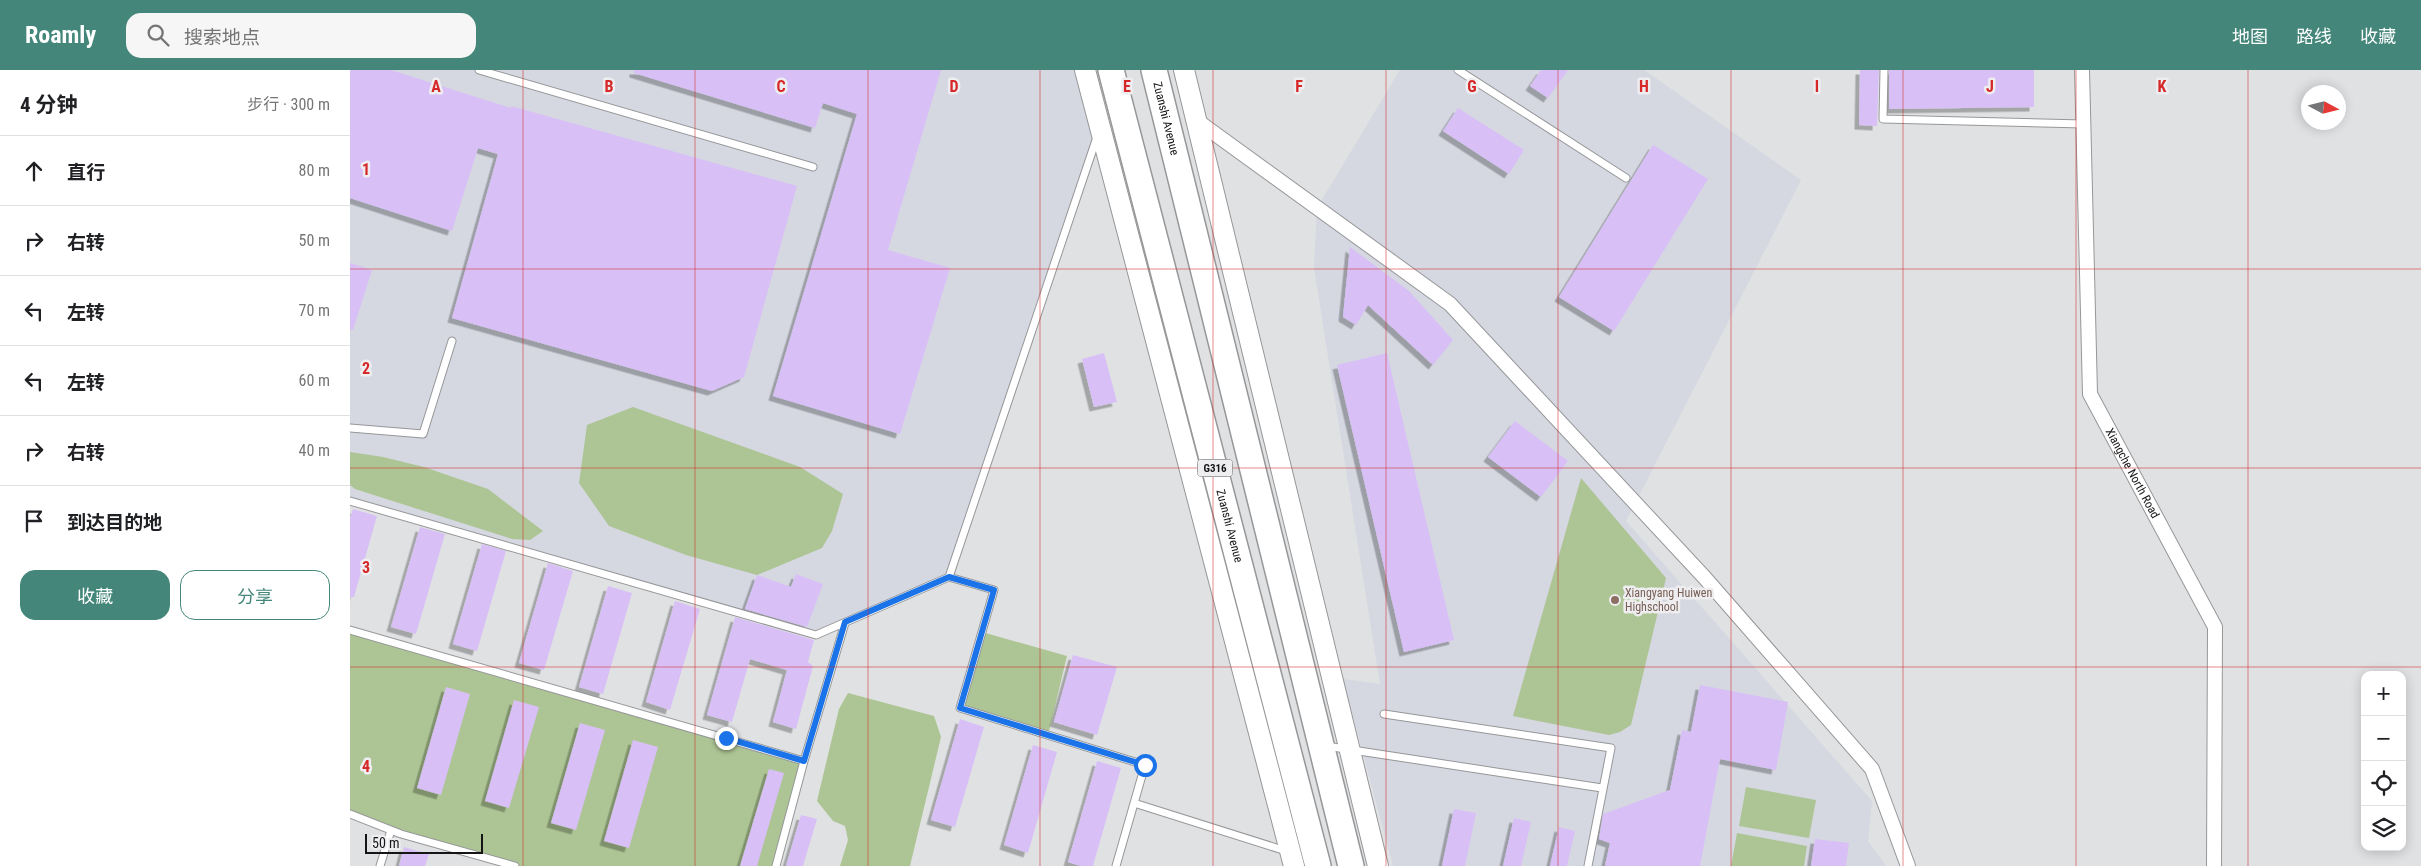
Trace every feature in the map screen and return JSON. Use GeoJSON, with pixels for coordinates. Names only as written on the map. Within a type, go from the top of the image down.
{"type":"FeatureCollection","features":[{"type":"Feature","properties":{"kind":"highway","name":"Zuanshi Avenue"},"geometry":{"type":"LineString","coordinates":[[1111,70],[1318,866]]}},
{"type":"Feature","properties":{"kind":"highway","name":"Zuanshi Avenue"},"geometry":{"type":"LineString","coordinates":[[1154,70],[1351,866]]}},
{"type":"Feature","properties":{"kind":"street"},"geometry":{"type":"LineString","coordinates":[[1085,70],[1292,859]]}},
{"type":"Feature","properties":{"kind":"street"},"geometry":{"type":"LineString","coordinates":[[1184,70],[1348,751],[1378,866]]}},
{"type":"Feature","properties":{"kind":"street","name":"Xiangche North Road"},"geometry":{"type":"LineString","coordinates":[[2082,70],[2090,394],[2215,627],[2214,866]]}},
{"type":"Feature","properties":{"kind":"street"},"geometry":{"type":"LineString","coordinates":[[1160,100],[1196,120],[1450,304],[1706,578],[1872,769],[1908,866]]}},
{"type":"Feature","properties":{"kind":"lane"},"geometry":{"type":"LineString","coordinates":[[479,70],[813,167]]}},
{"type":"Feature","properties":{"kind":"lane"},"geometry":{"type":"LineString","coordinates":[[1458,70],[1626,178]]}},
{"type":"Feature","properties":{"kind":"lane"},"geometry":{"type":"LineString","coordinates":[[1884,70],[1883,119],[2084,124]]}},
{"type":"Feature","properties":{"kind":"lane"},"geometry":{"type":"LineString","coordinates":[[949,577],[1100,127]]}},
{"type":"Feature","properties":{"kind":"lane"},"geometry":{"type":"LineString","coordinates":[[350,428],[423,434],[452,341]]}},
{"type":"Feature","properties":{"kind":"lane"},"geometry":{"type":"LineString","coordinates":[[350,501],[816,635],[949,577],[994,590],[960,708],[1145,765],[1116,866]]}},
{"type":"Feature","properties":{"kind":"lane"},"geometry":{"type":"LineString","coordinates":[[776,866],[804,761],[845,622]]}},
{"type":"Feature","properties":{"kind":"lane"},"geometry":{"type":"LineString","coordinates":[[350,630],[804,761]]}},
{"type":"Feature","properties":{"kind":"lane"},"geometry":{"type":"LineString","coordinates":[[1384,714],[1611,748],[1588,866]]}},
{"type":"Feature","properties":{"kind":"lane"},"geometry":{"type":"LineString","coordinates":[[1320,745],[1348,751],[1602,788]]}},
{"type":"Feature","properties":{"kind":"lane"},"geometry":{"type":"LineString","coordinates":[[1134,803],[1292,859]]}},
{"type":"Feature","properties":{"kind":"lane"},"geometry":{"type":"LineString","coordinates":[[350,814],[391,830],[515,866]]}},
{"type":"Feature","properties":{"kind":"lane"},"geometry":{"type":"LineString","coordinates":[[380,866],[391,830]]}},
{"type":"Feature","properties":{"kind":"shaded area"},"geometry":{"type":"Polygon","coordinates":[[[350,70],[1085,70],[1100,127],[949,577],[816,635],[350,501],[350,70]]]}},
{"type":"Feature","properties":{"kind":"shaded area"},"geometry":{"type":"Polygon","coordinates":[[[1400,70],[1644,70],[1801,180],[1626,521],[1872,801],[1868,841],[1886,866],[1393,866],[1343,679],[1380,684],[1314,268],[1317,208],[1400,70]]]}},
{"type":"Feature","properties":{"kind":"green space"},"geometry":{"type":"Polygon","coordinates":[[[633,407],[800,467],[843,494],[832,531],[822,548],[757,575],[686,555],[609,526],[579,483],[587,425],[633,407]]]}},
{"type":"Feature","properties":{"kind":"green space"},"geometry":{"type":"Polygon","coordinates":[[[350,452],[383,457],[424,467],[488,489],[543,531],[530,540],[512,539],[355,489],[350,485],[350,452]]]}},
{"type":"Feature","properties":{"kind":"green space"},"geometry":{"type":"Polygon","coordinates":[[[1581,478],[1666,578],[1631,725],[1620,732],[1609,735],[1513,716],[1581,478]]]}},
{"type":"Feature","properties":{"kind":"green space"},"geometry":{"type":"Polygon","coordinates":[[[350,630],[804,761],[776,866],[517,866],[391,830],[350,814],[350,630]]]}},
{"type":"Feature","properties":{"kind":"green space"},"geometry":{"type":"Polygon","coordinates":[[[982,632],[1067,656],[1048,735],[960,708],[982,632]]]}},
{"type":"Feature","properties":{"kind":"green space"},"geometry":{"type":"Polygon","coordinates":[[[848,693],[934,716],[941,737],[910,866],[840,866],[848,840],[845,826],[833,821],[817,801],[839,709],[848,693]]]}},
{"type":"Feature","properties":{"kind":"green space"},"geometry":{"type":"Polygon","coordinates":[[[1746,787],[1816,800],[1809,838],[1739,826],[1746,787]]]}},
{"type":"Feature","properties":{"kind":"green space"},"geometry":{"type":"Polygon","coordinates":[[[1737,833],[1807,846],[1804,866],[1731,866],[1737,833]]]}},
{"type":"Feature","properties":{"kind":"building"},"geometry":{"type":"Polygon","coordinates":[[[350,70],[391,70],[511,108],[511,106],[797,186],[744,377],[712,391],[452,318],[498,154],[478,148],[452,231],[350,198],[350,70]]]}},
{"type":"Feature","properties":{"kind":"building"},"geometry":{"type":"Polygon","coordinates":[[[634,70],[941,70],[888,250],[950,268],[900,434],[773,396],[857,114],[823,103],[815,128],[634,73],[634,70]]]}},
{"type":"Feature","properties":{"kind":"building"},"geometry":{"type":"Polygon","coordinates":[[[1541,70],[1568,70],[1548,98],[1530,86],[1541,70]]]}},
{"type":"Feature","properties":{"kind":"building"},"geometry":{"type":"Polygon","coordinates":[[[1860,70],[1879,70],[1877,126],[1859,125],[1860,70]]]}},
{"type":"Feature","properties":{"kind":"building"},"geometry":{"type":"Polygon","coordinates":[[[1889,70],[2034,70],[2034,107],[1889,109],[1889,70]]]}},
{"type":"Feature","properties":{"kind":"building"},"geometry":{"type":"Polygon","coordinates":[[[1458,108],[1524,150],[1509,174],[1443,131],[1458,108]]]}},
{"type":"Feature","properties":{"kind":"building"},"geometry":{"type":"Polygon","coordinates":[[[1653,145],[1708,179],[1614,331],[1559,297],[1653,145]]]}},
{"type":"Feature","properties":{"kind":"building"},"geometry":{"type":"Polygon","coordinates":[[[1350,247],[1409,291],[1453,340],[1433,365],[1368,305],[1356,325],[1343,317],[1350,247]]]}},
{"type":"Feature","properties":{"kind":"building"},"geometry":{"type":"Polygon","coordinates":[[[350,263],[372,270],[353,330],[350,329],[350,263]]]}},
{"type":"Feature","properties":{"kind":"building"},"geometry":{"type":"Polygon","coordinates":[[[1104,353],[1117,402],[1094,407],[1082,359],[1104,353]]]}},
{"type":"Feature","properties":{"kind":"building"},"geometry":{"type":"Polygon","coordinates":[[[1387,353],[1454,640],[1404,652],[1337,365],[1387,353]]]}},
{"type":"Feature","properties":{"kind":"building"},"geometry":{"type":"Polygon","coordinates":[[[1515,421],[1568,461],[1541,497],[1488,457],[1515,421]]]}},
{"type":"Feature","properties":{"kind":"building"},"geometry":{"type":"Polygon","coordinates":[[[353,509],[377,516],[354,597],[350,597],[350,518],[353,509]]]}},
{"type":"Feature","properties":{"kind":"building"},"geometry":{"type":"Polygon","coordinates":[[[420,527],[445,534],[416,634],[391,627],[420,527]]]}},
{"type":"Feature","properties":{"kind":"building"},"geometry":{"type":"Polygon","coordinates":[[[482,544],[506,551],[477,651],[453,644],[482,544]]]}},
{"type":"Feature","properties":{"kind":"building"},"geometry":{"type":"Polygon","coordinates":[[[548,563],[573,571],[544,670],[519,663],[548,563]]]}},
{"type":"Feature","properties":{"kind":"building"},"geometry":{"type":"Polygon","coordinates":[[[796,574],[823,584],[807,627],[745,609],[757,575],[791,587],[796,574]]]}},
{"type":"Feature","properties":{"kind":"building"},"geometry":{"type":"Polygon","coordinates":[[[608,586],[632,593],[603,694],[579,687],[608,586]]]}},
{"type":"Feature","properties":{"kind":"building"},"geometry":{"type":"Polygon","coordinates":[[[675,601],[700,609],[670,710],[646,702],[675,601]]]}},
{"type":"Feature","properties":{"kind":"building"},"geometry":{"type":"Polygon","coordinates":[[[735,617],[814,640],[808,662],[813,666],[796,729],[773,722],[787,670],[750,659],[732,722],[707,715],[735,617]]]}},
{"type":"Feature","properties":{"kind":"building"},"geometry":{"type":"Polygon","coordinates":[[[1073,655],[1117,667],[1097,735],[1054,722],[1073,655]]]}},
{"type":"Feature","properties":{"kind":"building"},"geometry":{"type":"Polygon","coordinates":[[[1700,685],[1788,702],[1776,770],[1720,759],[1700,866],[1605,866],[1610,843],[1599,839],[1603,814],[1670,790],[1682,730],[1691,732],[1700,685]]]}},
{"type":"Feature","properties":{"kind":"building"},"geometry":{"type":"Polygon","coordinates":[[[446,687],[470,694],[441,795],[417,788],[446,687]]]}},
{"type":"Feature","properties":{"kind":"building"},"geometry":{"type":"Polygon","coordinates":[[[514,700],[539,707],[509,808],[485,801],[514,700]]]}},
{"type":"Feature","properties":{"kind":"building"},"geometry":{"type":"Polygon","coordinates":[[[960,719],[984,727],[955,827],[931,820],[960,719]]]}},
{"type":"Feature","properties":{"kind":"building"},"geometry":{"type":"Polygon","coordinates":[[[580,723],[605,730],[576,830],[551,823],[580,723]]]}},
{"type":"Feature","properties":{"kind":"building"},"geometry":{"type":"Polygon","coordinates":[[[633,740],[658,747],[629,848],[604,841],[633,740]]]}},
{"type":"Feature","properties":{"kind":"building"},"geometry":{"type":"Polygon","coordinates":[[[1033,745],[1057,752],[1028,853],[1004,845],[1033,745]]]}},
{"type":"Feature","properties":{"kind":"building"},"geometry":{"type":"Polygon","coordinates":[[[1097,761],[1121,768],[1093,866],[1081,866],[1068,862],[1097,761]]]}},
{"type":"Feature","properties":{"kind":"building"},"geometry":{"type":"Polygon","coordinates":[[[769,769],[784,773],[757,866],[740,866],[769,769]]]}},
{"type":"Feature","properties":{"kind":"building"},"geometry":{"type":"Polygon","coordinates":[[[1454,809],[1476,813],[1465,866],[1442,866],[1454,809]]]}},
{"type":"Feature","properties":{"kind":"building"},"geometry":{"type":"Polygon","coordinates":[[[801,815],[817,819],[803,866],[786,866],[801,815]]]}},
{"type":"Feature","properties":{"kind":"building"},"geometry":{"type":"Polygon","coordinates":[[[1514,818],[1531,822],[1521,866],[1503,866],[1514,818]]]}},
{"type":"Feature","properties":{"kind":"building"},"geometry":{"type":"Polygon","coordinates":[[[1559,827],[1575,831],[1567,866],[1550,866],[1559,827]]]}},
{"type":"Feature","properties":{"kind":"building"},"geometry":{"type":"Polygon","coordinates":[[[1815,839],[1849,843],[1846,866],[1811,866],[1815,839]]]}},
{"type":"Feature","properties":{"kind":"building"},"geometry":{"type":"Polygon","coordinates":[[[404,847],[429,854],[425,866],[399,866],[404,847]]]}},
{"type":"Feature","properties":{"kind":"place","name":"Xiangyang Huiwen Highschool"},"geometry":{"type":"Point","coordinates":[1615,600]}},
{"type":"Feature","properties":{"kind":"route"},"geometry":{"type":"LineString","coordinates":[[726,738],[804,761],[845,622],[949,577],[994,590],[960,708],[1145,765]]}}]}
